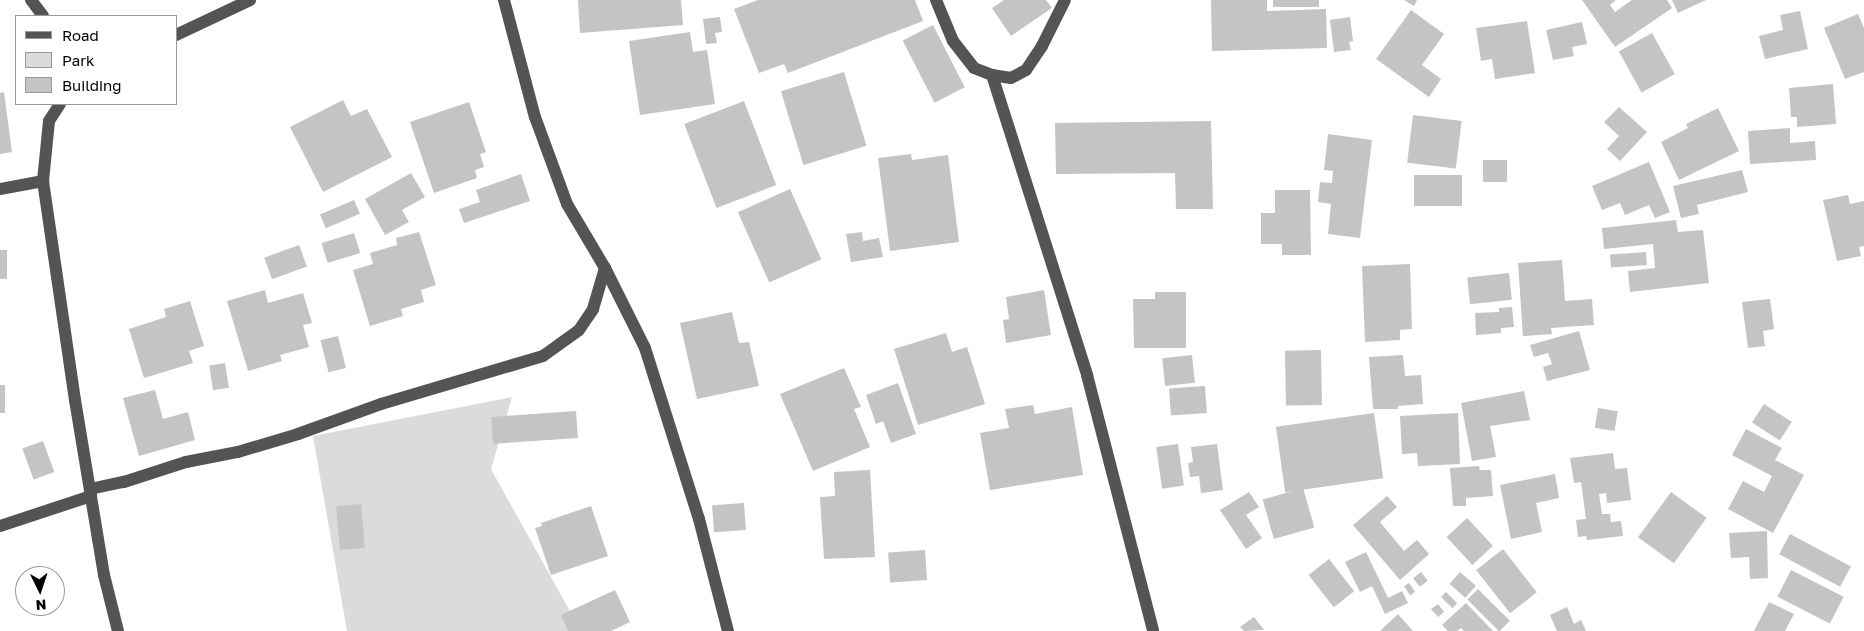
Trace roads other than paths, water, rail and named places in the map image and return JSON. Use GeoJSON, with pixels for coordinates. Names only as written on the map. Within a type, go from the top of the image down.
{"type":"FeatureCollection","features":[{"type":"Feature","properties":{"kind":"street"},"geometry":{"type":"LineString","coordinates":[[32,0],[42,15]]}},
{"type":"Feature","properties":{"kind":"street"},"geometry":{"type":"LineString","coordinates":[[178,34],[250,0]]}},
{"type":"Feature","properties":{"kind":"street"},"geometry":{"type":"LineString","coordinates":[[504,0],[534,117],[566,204],[605,268],[645,348],[699,519],[728,631]]}},
{"type":"Feature","properties":{"kind":"street"},"geometry":{"type":"LineString","coordinates":[[936,0],[954,41],[974,68],[992,75],[1010,78],[1026,70],[1042,46],[1065,0]]}},
{"type":"Feature","properties":{"kind":"street"},"geometry":{"type":"LineString","coordinates":[[992,75],[1087,375],[1153,631]]}},
{"type":"Feature","properties":{"kind":"street"},"geometry":{"type":"LineString","coordinates":[[59,105],[49,121],[43,181],[104,576],[118,631]]}},
{"type":"Feature","properties":{"kind":"street"},"geometry":{"type":"LineString","coordinates":[[0,189],[43,181]]}},
{"type":"Feature","properties":{"kind":"street"},"geometry":{"type":"LineString","coordinates":[[0,526],[91,493],[186,462],[238,452],[298,434],[381,404],[543,356],[579,330],[593,309],[605,268]]}}]}
